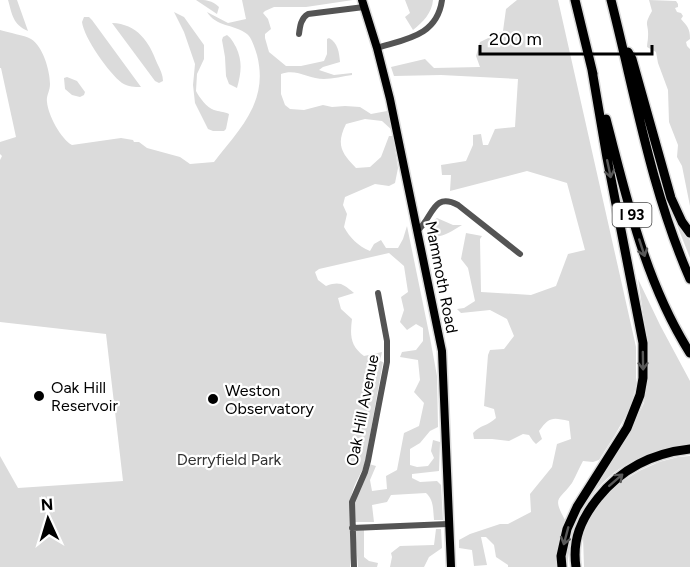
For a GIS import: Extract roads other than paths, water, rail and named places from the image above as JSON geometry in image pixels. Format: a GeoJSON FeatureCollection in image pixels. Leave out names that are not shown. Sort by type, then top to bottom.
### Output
{"type":"FeatureCollection","features":[{"type":"Feature","properties":{"kind":"highway","name":"I 93"},"geometry":{"type":"LineString","coordinates":[[575,0],[592,70],[647,264],[662,300],[690,353]]}},
{"type":"Feature","properties":{"kind":"highway","name":"I 93"},"geometry":{"type":"LineString","coordinates":[[611,0],[651,164],[664,209],[690,279]]}},
{"type":"Feature","properties":{"kind":"highway"},"geometry":{"type":"LineString","coordinates":[[621,40],[632,59],[671,198],[690,234]]}},
{"type":"Feature","properties":{"kind":"highway"},"geometry":{"type":"LineString","coordinates":[[562,567],[561,555],[567,529],[577,507],[627,428],[640,395],[643,378],[643,343],[592,70]]}},
{"type":"Feature","properties":{"kind":"highway"},"geometry":{"type":"LineString","coordinates":[[576,567],[574,553],[578,532],[588,511],[604,490],[624,472],[642,462],[660,454],[690,449]]}},
{"type":"Feature","properties":{"kind":"main road","name":"Mammoth Road"},"geometry":{"type":"LineString","coordinates":[[363,3],[394,117],[442,357],[451,567]]}},
{"type":"Feature","properties":{"kind":"street"},"geometry":{"type":"LineString","coordinates":[[377,48],[425,31],[437,18],[442,0]]}},
{"type":"Feature","properties":{"kind":"street"},"geometry":{"type":"LineString","coordinates":[[299,34],[304,16],[308,14],[363,3]]}},
{"type":"Feature","properties":{"kind":"street"},"geometry":{"type":"LineString","coordinates":[[417,231],[425,224],[440,202],[450,201],[520,254]]}},
{"type":"Feature","properties":{"kind":"street","name":"Oak Hill Avenue"},"geometry":{"type":"LineString","coordinates":[[354,567],[352,502],[368,461],[387,362],[387,341],[378,293]]}},
{"type":"Feature","properties":{"kind":"street"},"geometry":{"type":"LineString","coordinates":[[352,528],[448,524]]}},
{"type":"Feature","properties":{"kind":"place","name":"Oak Hill Reservoir"},"geometry":{"type":"Point","coordinates":[39,396]}},
{"type":"Feature","properties":{"kind":"place","name":"Weston Observatory"},"geometry":{"type":"Point","coordinates":[213,399]}},
{"type":"Feature","properties":{"kind":"park label","name":"Derryfield Park"},"geometry":{"type":"Point","coordinates":[229,459]}}]}
